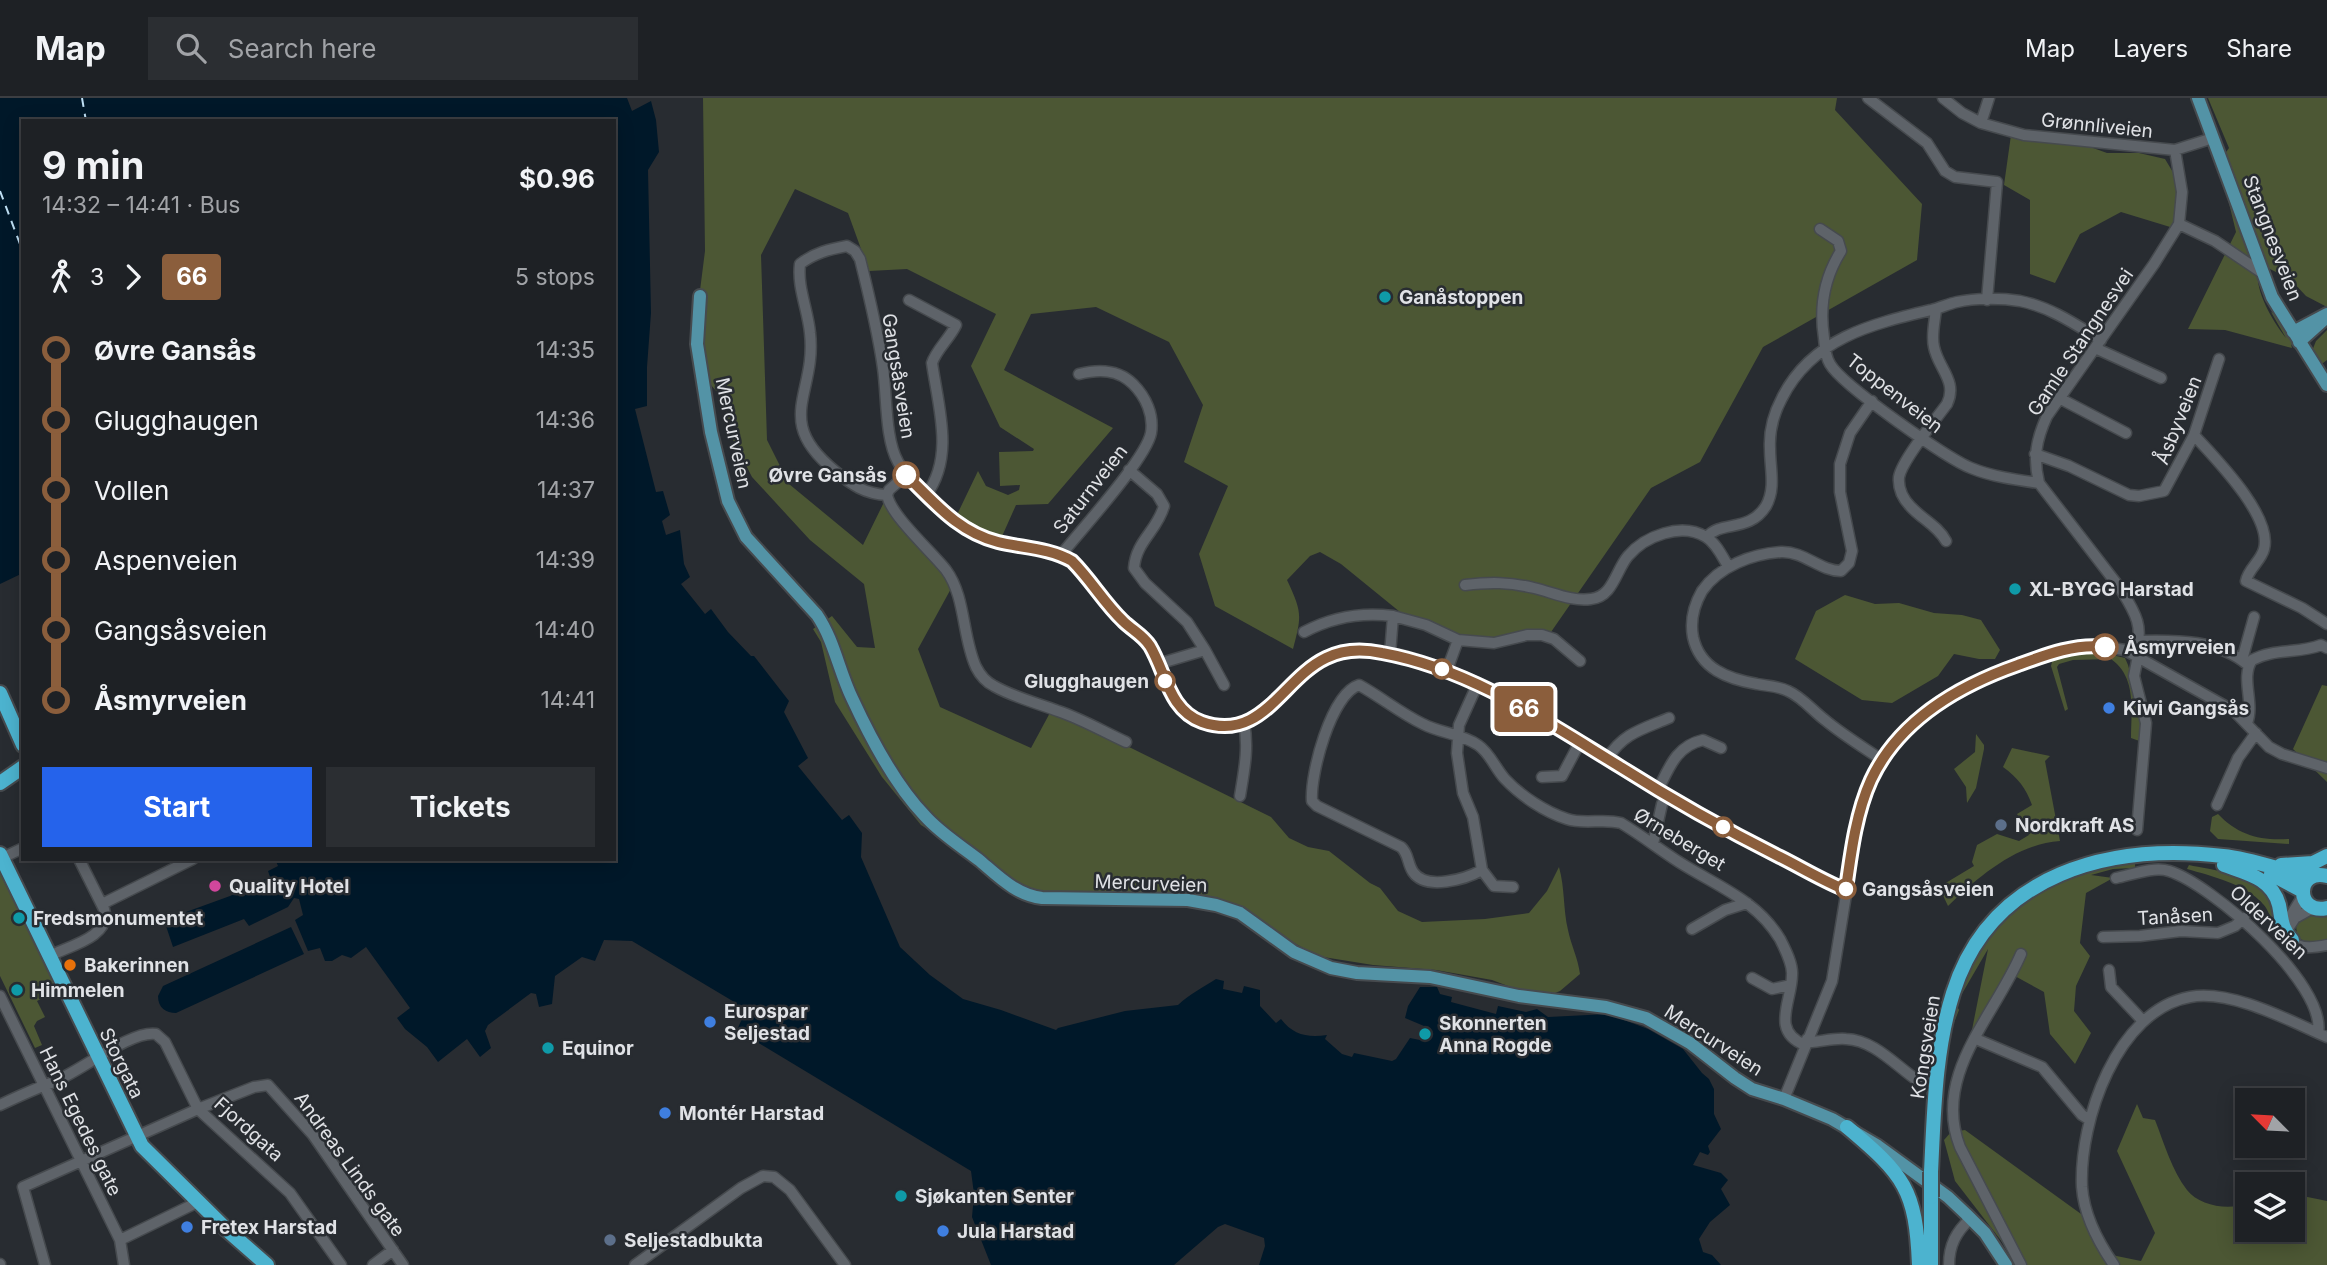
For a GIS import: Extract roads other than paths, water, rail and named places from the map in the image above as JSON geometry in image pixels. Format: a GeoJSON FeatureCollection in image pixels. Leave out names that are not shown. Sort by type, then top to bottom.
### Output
{"type":"FeatureCollection","features":[{"type":"Feature","properties":{"kind":"highway"},"geometry":{"type":"LineString","coordinates":[[0,693],[21,740]]}},
{"type":"Feature","properties":{"kind":"highway"},"geometry":{"type":"LineString","coordinates":[[0,783],[21,768]]}},
{"type":"Feature","properties":{"kind":"highway","name":"Kongsveien"},"geometry":{"type":"LineString","coordinates":[[1931,1265],[1931,1172],[1935,1096],[1946,1021],[1960,976],[1983,935],[2018,899],[2064,871],[2115,857],[2191,853],[2224,856],[2322,875]]}},
{"type":"Feature","properties":{"kind":"highway","name":"Kongsveien"},"geometry":{"type":"LineString","coordinates":[[2167,855],[2273,874],[2303,894]]}},
{"type":"Feature","properties":{"kind":"highway"},"geometry":{"type":"LineString","coordinates":[[2273,866],[2313,863],[2327,856]]}},
{"type":"Feature","properties":{"kind":"highway","name":"Storgata"},"geometry":{"type":"LineString","coordinates":[[1,857],[136,1137],[253,1260],[267,1265]]}},
{"type":"Feature","properties":{"kind":"highway"},"geometry":{"type":"LineString","coordinates":[[2224,865],[2258,877],[2269,886],[2277,899],[2283,929],[2290,935]]}},
{"type":"Feature","properties":{"kind":"highway"},"geometry":{"type":"LineString","coordinates":[[2320,908],[2307,903],[2303,894],[2305,883],[2322,875]]}},
{"type":"Feature","properties":{"kind":"highway"},"geometry":{"type":"LineString","coordinates":[[1847,1127],[1886,1160],[1905,1185],[1916,1221],[1919,1265]]}},
{"type":"Feature","properties":{"kind":"main road","name":"Stangnesveien"},"geometry":{"type":"LineString","coordinates":[[2198,98],[2272,297],[2327,385]]}},
{"type":"Feature","properties":{"kind":"main road","name":"Mercurveien"},"geometry":{"type":"LineString","coordinates":[[700,296],[696,331],[705,398],[722,482],[740,527],[824,626],[843,678],[865,724],[914,804],[933,824],[1010,886],[1042,898],[1188,900],[1216,905],[1251,919],[1307,959],[1343,971],[1430,976],[1519,996],[1591,1004],[1646,1018],[1676,1034],[1752,1089],[1784,1099],[1847,1127],[1919,1176],[1971,1218],[2006,1265]]}},
{"type":"Feature","properties":{"kind":"main road"},"geometry":{"type":"LineString","coordinates":[[2296,337],[2327,315]]}},
{"type":"Feature","properties":{"kind":"street"},"geometry":{"type":"LineString","coordinates":[[1868,98],[1927,144],[1949,174],[1997,182],[1987,300]]}},
{"type":"Feature","properties":{"kind":"street","name":"Grønnliveien"},"geometry":{"type":"LineString","coordinates":[[1943,98],[1981,123],[2032,136],[2175,150],[2213,138]]}},
{"type":"Feature","properties":{"kind":"street"},"geometry":{"type":"LineString","coordinates":[[1981,123],[1989,98]]}},
{"type":"Feature","properties":{"kind":"street","name":"Gamle Stangnesvei"},"geometry":{"type":"LineString","coordinates":[[2140,641],[2139,624],[2120,588],[2039,483],[2035,454],[2038,436],[2059,398],[2179,224],[2182,192],[2175,150]]}},
{"type":"Feature","properties":{"kind":"street"},"geometry":{"type":"LineString","coordinates":[[2179,224],[2215,241],[2262,272]]}},
{"type":"Feature","properties":{"kind":"street","name":"Toppenveien"},"geometry":{"type":"LineString","coordinates":[[1820,229],[1838,241],[1841,251],[1830,269],[1821,317],[1826,357],[1832,368],[1850,386],[1950,457],[1972,469],[2039,483]]}},
{"type":"Feature","properties":{"kind":"street","name":"Gangsåsveien"},"geometry":{"type":"LineString","coordinates":[[887,495],[864,492],[832,469],[815,453],[804,435],[800,421],[800,402],[811,358],[810,333],[799,275],[800,264],[818,254],[847,246],[855,251],[860,259],[877,333],[891,445],[906,475],[951,519],[972,533],[999,542],[1061,555],[1081,570],[1124,622],[1140,634],[1150,647],[1168,688],[1185,713],[1217,725],[1244,723]]}},
{"type":"Feature","properties":{"kind":"street"},"geometry":{"type":"LineString","coordinates":[[909,300],[956,325],[932,363],[943,453],[937,477],[926,495]]}},
{"type":"Feature","properties":{"kind":"street"},"geometry":{"type":"LineString","coordinates":[[1707,537],[1715,530],[1743,524],[1764,508],[1772,493],[1770,435],[1779,403],[1797,376],[1826,349],[1838,339],[1859,329],[1958,302],[2019,301],[2049,309],[2098,344],[2161,378]]}},
{"type":"Feature","properties":{"kind":"street"},"geometry":{"type":"LineString","coordinates":[[1936,309],[1934,347],[1949,379],[1951,393],[1947,404],[1901,471],[1899,478],[1901,492],[1912,509],[1940,531],[1946,541]]}},
{"type":"Feature","properties":{"kind":"street","name":"Åsbyveien"},"geometry":{"type":"LineString","coordinates":[[2035,454],[2069,466],[2129,495],[2139,496],[2164,491],[2194,435],[2219,359]]}},
{"type":"Feature","properties":{"kind":"street","name":"Saturnveien"},"geometry":{"type":"LineString","coordinates":[[1061,555],[1129,470],[1150,435],[1149,409],[1142,393],[1128,379],[1114,372],[1096,369],[1079,374]]}},
{"type":"Feature","properties":{"kind":"street"},"geometry":{"type":"LineString","coordinates":[[2059,398],[2126,433]]}},
{"type":"Feature","properties":{"kind":"street"},"geometry":{"type":"LineString","coordinates":[[1872,401],[1850,433],[1840,464],[1840,492],[1852,551],[1849,563],[1841,571],[1828,569],[1797,554],[1782,552],[1728,566],[1708,583],[1693,611],[1694,639],[1701,656],[1710,667],[1722,674],[1788,691],[1882,760]]}},
{"type":"Feature","properties":{"kind":"street"},"geometry":{"type":"LineString","coordinates":[[2194,435],[2240,488],[2251,503],[2260,523],[2265,547],[2248,573],[2246,582],[2309,611],[2327,624]]}},
{"type":"Feature","properties":{"kind":"street"},"geometry":{"type":"LineString","coordinates":[[1129,470],[1157,494],[1164,506],[1160,521],[1138,549],[1133,568],[1145,583],[1188,622],[1224,685]]}},
{"type":"Feature","properties":{"kind":"street"},"geometry":{"type":"LineString","coordinates":[[906,475],[888,490],[888,501],[948,573],[956,591],[968,646],[976,668],[984,679],[994,686],[1061,712],[1126,742]]}},
{"type":"Feature","properties":{"kind":"street"},"geometry":{"type":"LineString","coordinates":[[1465,585],[1493,581],[1577,599],[1596,599],[1608,590],[1634,550],[1650,540],[1679,531],[1696,532],[1707,537],[1728,566]]}},
{"type":"Feature","properties":{"kind":"street"},"geometry":{"type":"LineString","coordinates":[[1304,632],[1339,618],[1372,614],[1393,616],[1426,625],[1458,640],[1494,643],[1527,635],[1542,635],[1554,639],[1580,661]]}},
{"type":"Feature","properties":{"kind":"street"},"geometry":{"type":"LineString","coordinates":[[1390,654],[1393,616]]}},
{"type":"Feature","properties":{"kind":"street"},"geometry":{"type":"LineString","coordinates":[[2247,723],[2251,712],[2245,662],[2254,617]]}},
{"type":"Feature","properties":{"kind":"street"},"geometry":{"type":"LineString","coordinates":[[1447,670],[1458,640]]}},
{"type":"Feature","properties":{"kind":"street"},"geometry":{"type":"LineString","coordinates":[[2137,830],[2146,723],[2134,676],[2140,641],[2205,645],[2229,652],[2245,662]]}},
{"type":"Feature","properties":{"kind":"street"},"geometry":{"type":"LineString","coordinates":[[2245,662],[2275,651],[2314,648],[2325,644]]}},
{"type":"Feature","properties":{"kind":"street"},"geometry":{"type":"LineString","coordinates":[[1784,1099],[1832,981],[1860,813],[1871,780],[1882,760],[1928,709],[1959,689],[1995,673],[2073,648],[2097,646],[2136,655],[2234,711],[2269,747],[2282,754],[2327,768]]}},
{"type":"Feature","properties":{"kind":"street"},"geometry":{"type":"LineString","coordinates":[[1158,664],[1205,650]]}},
{"type":"Feature","properties":{"kind":"street"},"geometry":{"type":"LineString","coordinates":[[1240,796],[1246,756],[1247,737],[1244,723],[1275,703],[1301,676],[1324,658],[1350,650],[1390,654],[1447,670],[1478,683],[1663,793],[1758,846],[1846,889]]}},
{"type":"Feature","properties":{"kind":"street"},"geometry":{"type":"LineString","coordinates":[[1478,683],[1459,725],[1460,775],[1465,802],[1473,817],[1482,870],[1494,886],[1513,887]]}},
{"type":"Feature","properties":{"kind":"street","name":"Ørneberget"},"geometry":{"type":"LineString","coordinates":[[1482,870],[1468,877],[1451,880],[1432,882],[1420,878],[1413,871],[1406,852],[1401,847],[1317,806],[1312,801],[1312,782],[1322,741],[1343,698],[1351,688],[1359,685],[1436,731],[1473,741],[1482,748],[1504,778],[1526,798],[1550,811],[1568,820],[1611,820],[1620,823],[1680,862],[1735,893],[1760,915],[1780,939],[1792,970],[1785,1025],[1795,1041],[1806,1042]]}},
{"type":"Feature","properties":{"kind":"street"},"geometry":{"type":"LineString","coordinates":[[1607,759],[1620,740],[1670,718]]}},
{"type":"Feature","properties":{"kind":"street"},"geometry":{"type":"LineString","coordinates":[[2217,805],[2238,758],[2256,733]]}},
{"type":"Feature","properties":{"kind":"street"},"geometry":{"type":"LineString","coordinates":[[1653,844],[1663,793],[1674,759],[1686,746],[1703,740],[1715,743],[1721,748]]}},
{"type":"Feature","properties":{"kind":"street"},"geometry":{"type":"LineString","coordinates":[[1542,777],[1562,776],[1580,742]]}},
{"type":"Feature","properties":{"kind":"street"},"geometry":{"type":"LineString","coordinates":[[1,857],[21,849]]}},
{"type":"Feature","properties":{"kind":"street"},"geometry":{"type":"LineString","coordinates":[[49,956],[103,928],[107,917],[80,861]]}},
{"type":"Feature","properties":{"kind":"street"},"geometry":{"type":"LineString","coordinates":[[102,904],[188,861]]}},
{"type":"Feature","properties":{"kind":"street","name":"Olderveien"},"geometry":{"type":"LineString","coordinates":[[2116,878],[2169,871],[2214,894],[2244,918],[2301,977],[2319,1012],[2322,1035]]}},
{"type":"Feature","properties":{"kind":"street"},"geometry":{"type":"LineString","coordinates":[[2303,894],[2290,914],[2290,935],[2306,949],[2327,945]]}},
{"type":"Feature","properties":{"kind":"street"},"geometry":{"type":"LineString","coordinates":[[1692,929],[1725,910],[1747,903]]}},
{"type":"Feature","properties":{"kind":"street"},"geometry":{"type":"LineString","coordinates":[[2290,935],[2295,918],[2320,908]]}},
{"type":"Feature","properties":{"kind":"street","name":"Tanåsen"},"geometry":{"type":"LineString","coordinates":[[2103,937],[2181,931],[2218,933],[2235,926],[2244,918]]}},
{"type":"Feature","properties":{"kind":"street","name":"Kongsveien"},"geometry":{"type":"LineString","coordinates":[[2021,954],[1962,1063],[1954,1085],[1952,1110],[1953,1127],[1961,1147],[2021,1265]]}},
{"type":"Feature","properties":{"kind":"street"},"geometry":{"type":"LineString","coordinates":[[2109,970],[2111,987],[2143,1021]]}},
{"type":"Feature","properties":{"kind":"street"},"geometry":{"type":"LineString","coordinates":[[1752,978],[1772,989],[1791,985]]}},
{"type":"Feature","properties":{"kind":"street","name":"Hans Egedes gate"},"geometry":{"type":"LineString","coordinates":[[0,996],[120,1240],[124,1265]]}},
{"type":"Feature","properties":{"kind":"street"},"geometry":{"type":"LineString","coordinates":[[2114,1265],[2089,1217],[2082,1188],[2090,1120],[2097,1096],[2112,1066],[2125,1043],[2143,1021],[2171,1002],[2204,996],[2247,1004],[2322,1035]]}},
{"type":"Feature","properties":{"kind":"street","name":"Fjordgata"},"geometry":{"type":"LineString","coordinates":[[98,1058],[141,1035],[156,1034],[165,1042],[198,1110],[290,1193],[341,1265]]}},
{"type":"Feature","properties":{"kind":"street"},"geometry":{"type":"LineString","coordinates":[[1806,1042],[1847,1038],[1858,1041],[1885,1055],[1917,1080]]}},
{"type":"Feature","properties":{"kind":"street"},"geometry":{"type":"LineString","coordinates":[[1976,1039],[2042,1067],[2082,1115],[2090,1120]]}},
{"type":"Feature","properties":{"kind":"street"},"geometry":{"type":"LineString","coordinates":[[0,1105],[51,1083],[98,1058]]}},
{"type":"Feature","properties":{"kind":"street","name":"Andreas Linds gate"},"geometry":{"type":"LineString","coordinates":[[198,1110],[254,1087],[268,1085],[313,1135],[403,1265]]}},
{"type":"Feature","properties":{"kind":"street"},"geometry":{"type":"LineString","coordinates":[[45,1265],[23,1187],[198,1110]]}},
{"type":"Feature","properties":{"kind":"street"},"geometry":{"type":"LineString","coordinates":[[635,1265],[741,1188],[763,1176],[774,1177],[790,1190],[845,1265]]}},
{"type":"Feature","properties":{"kind":"street"},"geometry":{"type":"LineString","coordinates":[[120,1240],[198,1202]]}},
{"type":"Feature","properties":{"kind":"street"},"geometry":{"type":"LineString","coordinates":[[1949,1265],[1956,1234],[1971,1218]]}},
{"type":"Feature","properties":{"kind":"street"},"geometry":{"type":"LineString","coordinates":[[373,1265],[393,1251]]}},
{"type":"Feature","properties":{"kind":"water"},"geometry":{"type":"Polygon","coordinates":[[[0,98],[627,98],[632,111],[651,101],[659,152],[648,170],[651,313],[647,406],[635,409],[656,492],[663,491],[670,515],[662,521],[666,535],[680,530],[684,564],[690,577],[681,584],[705,614],[711,609],[728,632],[754,656],[789,701],[784,712],[808,758],[798,766],[842,820],[849,815],[862,833],[861,857],[900,947],[930,975],[963,999],[1056,1030],[1125,1011],[1178,1005],[1216,979],[1224,981],[1223,989],[1242,993],[1244,986],[1260,990],[1260,1006],[1276,1023],[1281,1019],[1301,1034],[1327,1035],[1325,1039],[1342,1054],[1352,1057],[1354,1053],[1392,1061],[1410,1038],[1420,1040],[1424,1026],[1405,1018],[1408,1006],[1420,987],[1437,987],[1440,994],[1452,997],[1451,1002],[1496,1014],[1498,1006],[1526,1012],[1537,1009],[1548,1017],[1608,1014],[1648,1029],[1683,1049],[1709,1079],[1714,1089],[1714,1114],[1721,1129],[1708,1146],[1708,1155],[1700,1152],[1693,1165],[1721,1173],[1728,1180],[1721,1189],[1730,1205],[1710,1222],[1699,1239],[1703,1252],[1712,1255],[1721,1265],[1259,1265],[1265,1246],[1264,1238],[1225,1224],[1174,1265],[991,1265],[972,1217],[974,1194],[971,1171],[737,1030],[741,1021],[736,1003],[632,941],[604,940],[595,961],[582,957],[555,976],[552,1004],[539,1007],[536,994],[531,993],[488,1025],[485,1031],[491,1048],[480,1057],[467,1039],[438,1062],[427,1047],[405,1029],[397,1018],[410,1008],[366,947],[351,958],[342,955],[332,961],[325,961],[320,948],[308,951],[295,920],[303,915],[299,899],[294,898],[288,907],[249,926],[244,919],[173,947],[164,920],[230,896],[270,877],[268,871],[278,866],[276,861],[616,861],[616,119],[21,119],[21,574],[0,584],[0,98]]]}},
{"type":"Feature","properties":{"kind":"water"},"geometry":{"type":"Polygon","coordinates":[[[291,927],[304,954],[176,1013],[161,1007],[158,996],[163,986],[291,927]]]}},
{"type":"Feature","properties":{"kind":"place","name":"Ganåstoppen"},"geometry":{"type":"Point","coordinates":[1385,297]}},
{"type":"Feature","properties":{"kind":"place","name":"Øvre Gansås"},"geometry":{"type":"Point","coordinates":[906,475]}},
{"type":"Feature","properties":{"kind":"place","name":"XL-BYGG Harstad"},"geometry":{"type":"Point","coordinates":[2015,589]}},
{"type":"Feature","properties":{"kind":"place","name":"Åsmyrveien"},"geometry":{"type":"Point","coordinates":[2105,647]}},
{"type":"Feature","properties":{"kind":"place","name":"Glugghaugen"},"geometry":{"type":"Point","coordinates":[1165,681]}},
{"type":"Feature","properties":{"kind":"place","name":"Kiwi Gangsås"},"geometry":{"type":"Point","coordinates":[2109,708]}},
{"type":"Feature","properties":{"kind":"place","name":"Nordkraft AS"},"geometry":{"type":"Point","coordinates":[2001,825]}},
{"type":"Feature","properties":{"kind":"place","name":"Quality Hotel"},"geometry":{"type":"Point","coordinates":[215,886]}},
{"type":"Feature","properties":{"kind":"place","name":"Gangsåsveien"},"geometry":{"type":"Point","coordinates":[1846,889]}},
{"type":"Feature","properties":{"kind":"place","name":"Fredsmonumentet"},"geometry":{"type":"Point","coordinates":[19,918]}},
{"type":"Feature","properties":{"kind":"place","name":"Bakerinnen"},"geometry":{"type":"Point","coordinates":[70,965]}},
{"type":"Feature","properties":{"kind":"place","name":"Himmelen"},"geometry":{"type":"Point","coordinates":[17,990]}},
{"type":"Feature","properties":{"kind":"place","name":"Eurospar Seljestad"},"geometry":{"type":"Point","coordinates":[710,1022]}},
{"type":"Feature","properties":{"kind":"place","name":"Skonnerten Anna Rogde"},"geometry":{"type":"Point","coordinates":[1425,1034]}},
{"type":"Feature","properties":{"kind":"place","name":"Equinor"},"geometry":{"type":"Point","coordinates":[548,1048]}},
{"type":"Feature","properties":{"kind":"place","name":"Montér Harstad"},"geometry":{"type":"Point","coordinates":[665,1113]}},
{"type":"Feature","properties":{"kind":"place","name":"Sjøkanten Senter"},"geometry":{"type":"Point","coordinates":[901,1196]}},
{"type":"Feature","properties":{"kind":"place","name":"Fretex Harstad"},"geometry":{"type":"Point","coordinates":[187,1227]}},
{"type":"Feature","properties":{"kind":"place","name":"Jula Harstad"},"geometry":{"type":"Point","coordinates":[943,1231]}},
{"type":"Feature","properties":{"kind":"place","name":"Seljestadbukta"},"geometry":{"type":"Point","coordinates":[610,1240]}}]}
